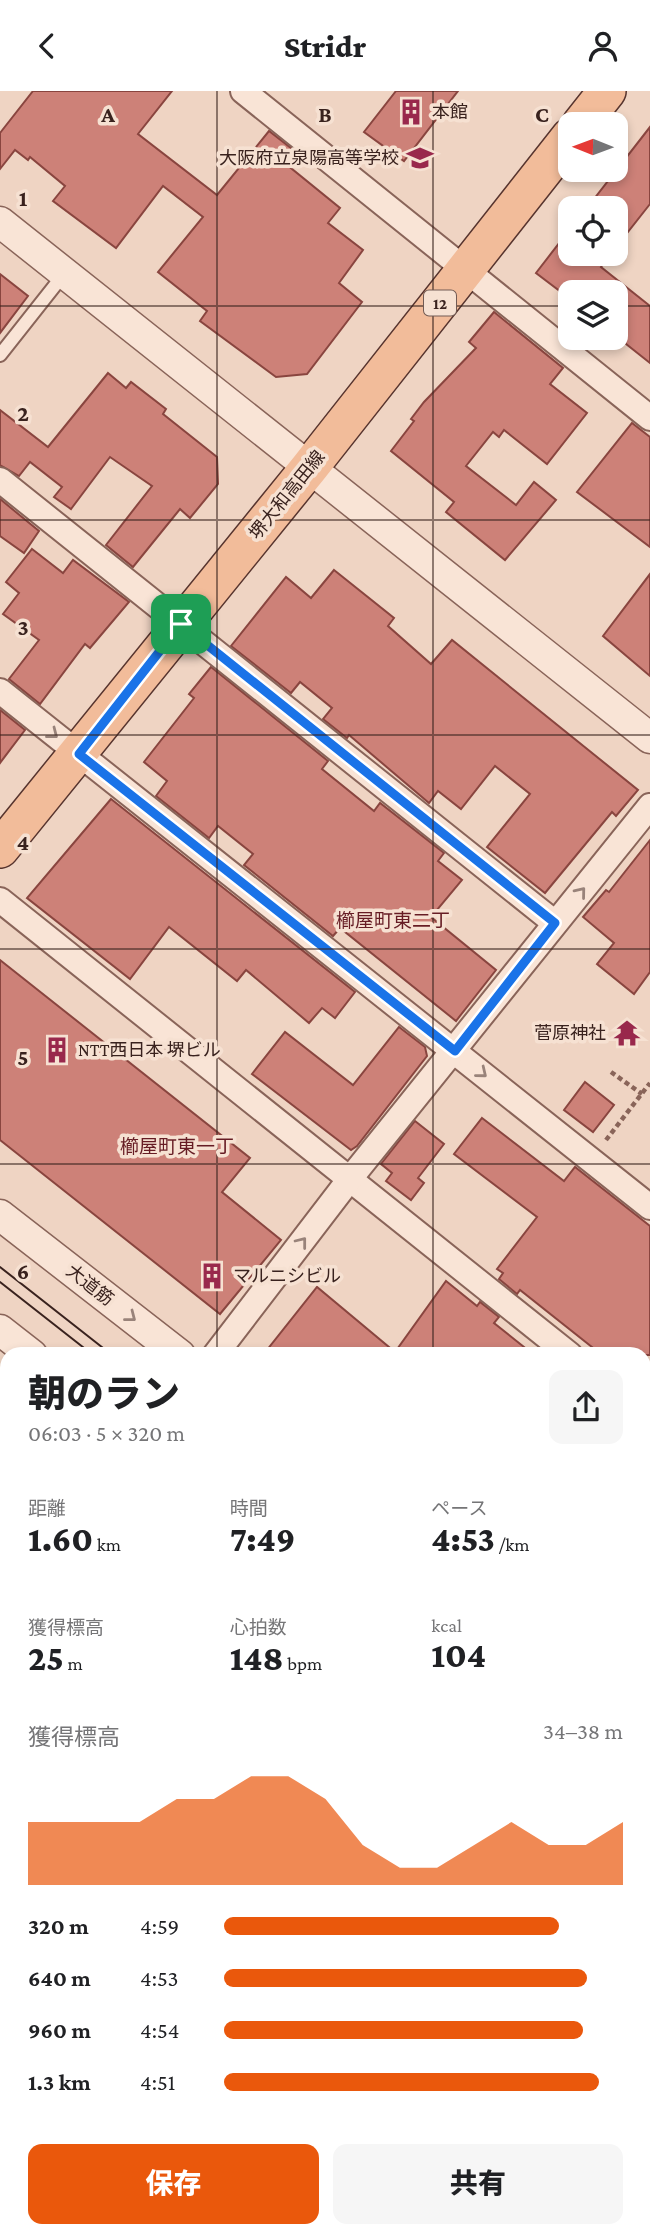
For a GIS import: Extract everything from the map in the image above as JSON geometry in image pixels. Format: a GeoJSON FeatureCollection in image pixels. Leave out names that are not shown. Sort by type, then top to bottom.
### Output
{"type":"FeatureCollection","features":[{"type":"Feature","properties":{"kind":"main road"},"geometry":{"type":"LineString","coordinates":[[590,112],[607,91]]}},
{"type":"Feature","properties":{"kind":"main road","name":"堺大和高田線"},"geometry":{"type":"LineString","coordinates":[[0,849],[309,468],[558,152]]}},
{"type":"Feature","properties":{"kind":"street"},"geometry":{"type":"LineString","coordinates":[[243,91],[464,272],[650,418]]}},
{"type":"Feature","properties":{"kind":"street"},"geometry":{"type":"LineString","coordinates":[[0,222],[650,738]]}},
{"type":"Feature","properties":{"kind":"street"},"geometry":{"type":"LineString","coordinates":[[0,480],[555,923]]}},
{"type":"Feature","properties":{"kind":"street"},"geometry":{"type":"LineString","coordinates":[[0,691],[650,1207]]}},
{"type":"Feature","properties":{"kind":"street"},"geometry":{"type":"LineString","coordinates":[[221,1347],[349,1180],[650,806]]}},
{"type":"Feature","properties":{"kind":"street"},"geometry":{"type":"LineString","coordinates":[[0,900],[560,1347]]}},
{"type":"Feature","properties":{"kind":"street","name":"大道筋"},"geometry":{"type":"LineString","coordinates":[[0,1215],[170,1347]]}},
{"type":"Feature","properties":{"kind":"street"},"geometry":{"type":"LineString","coordinates":[[0,1330],[22,1347]]}},
{"type":"Feature","properties":{"kind":"lane"},"geometry":{"type":"LineString","coordinates":[[0,355],[65,274]]}},
{"type":"Feature","properties":{"kind":"path"},"geometry":{"type":"LineString","coordinates":[[611,1072],[642,1094]]}},
{"type":"Feature","properties":{"kind":"path"},"geometry":{"type":"LineString","coordinates":[[591,1160],[650,1083]]}},
{"type":"Feature","properties":{"kind":"building"},"geometry":{"type":"Polygon","coordinates":[[[33,91],[172,91],[138,134],[217,195],[269,131],[296,152],[286,164],[340,208],[328,223],[363,250],[339,283],[362,302],[307,374],[276,377],[200,321],[207,311],[158,272],[203,217],[163,186],[116,248],[53,201],[65,186],[30,157],[28,160],[15,150],[0,169],[0,133],[33,91]]]}},
{"type":"Feature","properties":{"kind":"building","name":"本館"},"geometry":{"type":"Polygon","coordinates":[[[396,91],[458,91],[404,161],[364,132],[396,91]]]}},
{"type":"Feature","properties":{"kind":"building"},"geometry":{"type":"Polygon","coordinates":[[[650,127],[650,204],[628,232],[628,196],[596,196],[607,182],[628,182],[628,155],[650,127]]]}},
{"type":"Feature","properties":{"kind":"building"},"geometry":{"type":"Polygon","coordinates":[[[558,245],[558,266],[602,266],[617,280],[558,280],[558,290],[536,273],[558,245]]]}},
{"type":"Feature","properties":{"kind":"building"},"geometry":{"type":"Polygon","coordinates":[[[0,274],[28,296],[0,333],[0,274]]]}},
{"type":"Feature","properties":{"kind":"building"},"geometry":{"type":"Polygon","coordinates":[[[628,288],[650,306],[650,363],[628,346],[628,288]]]}},
{"type":"Feature","properties":{"kind":"building"},"geometry":{"type":"Polygon","coordinates":[[[494,312],[563,368],[550,384],[587,413],[547,464],[504,430],[499,437],[493,432],[466,466],[516,505],[534,482],[556,500],[505,560],[446,512],[454,502],[391,451],[414,421],[411,419],[424,402],[476,348],[469,342],[494,312]]]}},
{"type":"Feature","properties":{"kind":"building"},"geometry":{"type":"Polygon","coordinates":[[[108,373],[126,388],[131,382],[166,409],[163,414],[217,457],[218,484],[190,518],[180,509],[133,567],[106,545],[152,486],[110,457],[71,509],[54,497],[62,487],[30,462],[19,476],[0,465],[0,410],[48,447],[108,373]]]}},
{"type":"Feature","properties":{"kind":"building"},"geometry":{"type":"Polygon","coordinates":[[[632,423],[650,437],[650,547],[577,492],[632,423]]]}},
{"type":"Feature","properties":{"kind":"building"},"geometry":{"type":"Polygon","coordinates":[[[0,499],[39,531],[24,553],[0,536],[0,499]]]}},
{"type":"Feature","properties":{"kind":"building"},"geometry":{"type":"Polygon","coordinates":[[[32,549],[63,573],[73,560],[129,602],[90,648],[85,644],[40,704],[9,679],[39,640],[3,614],[19,593],[6,582],[32,549]]]}},
{"type":"Feature","properties":{"kind":"building"},"geometry":{"type":"Polygon","coordinates":[[[334,570],[394,618],[388,626],[431,664],[452,640],[638,790],[616,816],[612,812],[545,893],[487,847],[530,794],[495,766],[461,809],[438,791],[429,803],[349,735],[347,738],[323,719],[332,708],[300,682],[291,693],[231,646],[286,577],[311,598],[334,570]]]}},
{"type":"Feature","properties":{"kind":"building"},"geometry":{"type":"Polygon","coordinates":[[[650,574],[650,676],[603,636],[650,574]]]}},
{"type":"Feature","properties":{"kind":"building"},"geometry":{"type":"Polygon","coordinates":[[[211,667],[328,761],[322,769],[374,811],[380,803],[444,853],[438,861],[462,880],[431,917],[496,970],[456,1021],[340,928],[333,936],[244,865],[253,854],[218,826],[209,838],[156,796],[167,781],[144,762],[194,698],[189,694],[211,667]]]}},
{"type":"Feature","properties":{"kind":"building"},"geometry":{"type":"Polygon","coordinates":[[[0,710],[25,730],[0,763],[0,710]]]}},
{"type":"Feature","properties":{"kind":"building"},"geometry":{"type":"Polygon","coordinates":[[[111,799],[355,992],[335,1018],[322,1008],[309,1023],[246,970],[237,981],[169,927],[130,979],[27,898],[111,799]]]}},
{"type":"Feature","properties":{"kind":"building"},"geometry":{"type":"Polygon","coordinates":[[[650,840],[650,972],[634,994],[597,964],[614,943],[583,917],[606,890],[609,892],[650,840]]]}},
{"type":"Feature","properties":{"kind":"building","name":"NTT西日本 堺ビル"},"geometry":{"type":"Polygon","coordinates":[[[0,960],[250,1158],[222,1192],[281,1240],[220,1314],[0,1140],[0,960]]]}},
{"type":"Feature","properties":{"kind":"building"},"geometry":{"type":"Polygon","coordinates":[[[399,1027],[425,1047],[427,1056],[357,1146],[351,1150],[252,1074],[285,1032],[353,1085],[399,1027]]]}},
{"type":"Feature","properties":{"kind":"building"},"geometry":{"type":"Polygon","coordinates":[[[585,1082],[614,1105],[593,1132],[564,1110],[585,1082]]]}},
{"type":"Feature","properties":{"kind":"building"},"geometry":{"type":"Polygon","coordinates":[[[482,1118],[564,1181],[575,1167],[650,1226],[650,1347],[592,1347],[520,1290],[517,1294],[499,1279],[503,1273],[497,1269],[537,1217],[454,1154],[482,1118]]]}},
{"type":"Feature","properties":{"kind":"building"},"geometry":{"type":"Polygon","coordinates":[[[415,1121],[444,1144],[418,1178],[424,1183],[411,1200],[386,1181],[392,1173],[381,1164],[415,1121]]]}},
{"type":"Feature","properties":{"kind":"building"},"geometry":{"type":"Polygon","coordinates":[[[446,1281],[477,1306],[480,1302],[499,1317],[494,1323],[524,1347],[399,1347],[446,1281]]]}},
{"type":"Feature","properties":{"kind":"building"},"geometry":{"type":"Polygon","coordinates":[[[317,1287],[389,1347],[269,1347],[317,1287]]]}},
{"type":"Feature","properties":{"kind":"tram line"},"geometry":{"type":"LineString","coordinates":[[0,1267],[102,1347]]}},
{"type":"Feature","properties":{"kind":"tram line"},"geometry":{"type":"LineString","coordinates":[[0,1282],[83,1347]]}},
{"type":"Feature","properties":{"kind":"place","name":"本館"},"geometry":{"type":"Point","coordinates":[411,112]}},
{"type":"Feature","properties":{"kind":"place","name":"大阪府立泉陽高等学校"},"geometry":{"type":"Point","coordinates":[420,158]}},
{"type":"Feature","properties":{"kind":"place","name":"菅原神社"},"geometry":{"type":"Point","coordinates":[627,1033]}},
{"type":"Feature","properties":{"kind":"place","name":"NTT西日本 堺ビル"},"geometry":{"type":"Point","coordinates":[57,1050]}},
{"type":"Feature","properties":{"kind":"place","name":"マルニシビル"},"geometry":{"type":"Point","coordinates":[212,1276]}},
{"type":"Feature","properties":{"kind":"district","name":"櫛屋町東二丁"},"geometry":{"type":"Point","coordinates":[393,920]}},
{"type":"Feature","properties":{"kind":"district","name":"櫛屋町東一丁"},"geometry":{"type":"Point","coordinates":[177,1146]}},
{"type":"Feature","properties":{"kind":"route"},"geometry":{"type":"LineString","coordinates":[[181,624],[555,923],[455,1051],[79,754],[181,624]]}}]}
